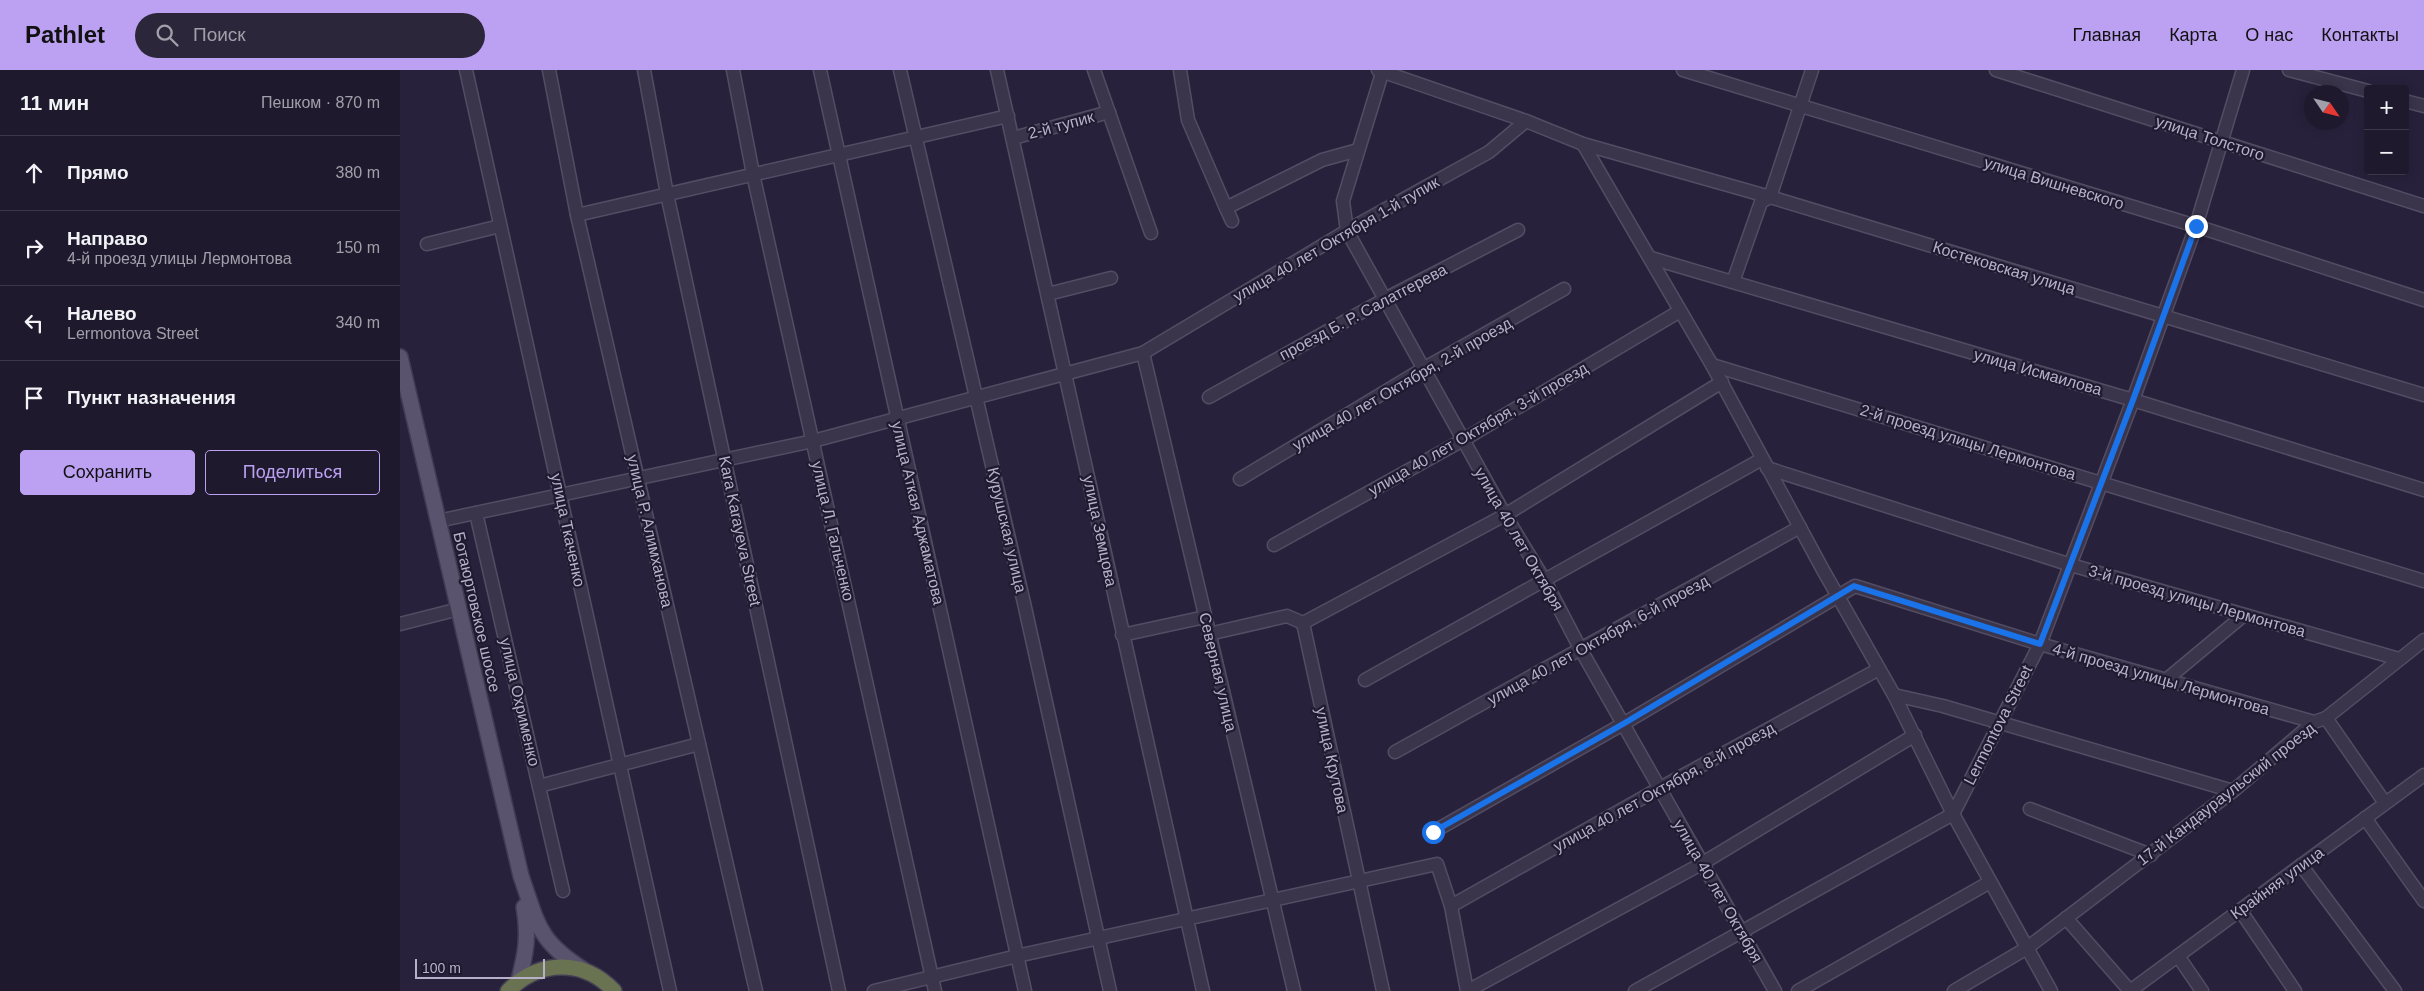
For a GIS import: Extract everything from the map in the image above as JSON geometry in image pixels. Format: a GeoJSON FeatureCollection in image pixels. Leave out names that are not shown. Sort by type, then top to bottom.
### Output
{"type":"FeatureCollection","features":[{"type":"Feature","properties":{"kind":"highway"},"geometry":{"type":"LineString","coordinates":[[508,991],[519,980],[540,970],[562,966],[585,971],[605,982],[614,991]]}},
{"type":"Feature","properties":{"kind":"main road","name":"Ботаюртовское шоссе"},"geometry":{"type":"LineString","coordinates":[[400,357],[521,876]]}},
{"type":"Feature","properties":{"kind":"main road"},"geometry":{"type":"LineString","coordinates":[[521,876],[542,933],[553,948],[585,971]]}},
{"type":"Feature","properties":{"kind":"main road"},"geometry":{"type":"LineString","coordinates":[[519,980],[528,944],[528,927],[521,876]]}},
{"type":"Feature","properties":{"kind":"street","name":"улица Ткаченко"},"geometry":{"type":"LineString","coordinates":[[466,70],[670,991]]}},
{"type":"Feature","properties":{"kind":"street","name":"улица Р. Алимханова"},"geometry":{"type":"LineString","coordinates":[[548,70],[577,215],[756,991]]}},
{"type":"Feature","properties":{"kind":"street","name":"Kara Karayeva Street"},"geometry":{"type":"LineString","coordinates":[[644,70],[667,194],[839,991]]}},
{"type":"Feature","properties":{"kind":"street","name":"улица Л. Гальченко"},"geometry":{"type":"LineString","coordinates":[[733,70],[753,174],[934,985]]}},
{"type":"Feature","properties":{"kind":"street","name":"улица Аткая Аджаматова"},"geometry":{"type":"LineString","coordinates":[[820,70],[1025,991]]}},
{"type":"Feature","properties":{"kind":"street","name":"Курушская улица"},"geometry":{"type":"LineString","coordinates":[[900,70],[1024,603],[1110,991]]}},
{"type":"Feature","properties":{"kind":"street","name":"улица Земцова"},"geometry":{"type":"LineString","coordinates":[[997,70],[1066,374],[1122,636],[1204,991]]}},
{"type":"Feature","properties":{"kind":"street"},"geometry":{"type":"LineString","coordinates":[[1094,70],[1151,233]]}},
{"type":"Feature","properties":{"kind":"street"},"geometry":{"type":"LineString","coordinates":[[1180,70],[1188,120],[1232,221]]}},
{"type":"Feature","properties":{"kind":"street","name":"Костековская улица"},"geometry":{"type":"LineString","coordinates":[[1381,70],[1526,121],[1584,144],[1770,197],[2424,395]]}},
{"type":"Feature","properties":{"kind":"street","name":"улица 40 лет Октября"},"geometry":{"type":"LineString","coordinates":[[1381,70],[1343,201],[1347,230],[1505,515],[1545,581],[1581,650],[1775,991]]}},
{"type":"Feature","properties":{"kind":"street","name":"улица Вишневского"},"geometry":{"type":"LineString","coordinates":[[1683,70],[2196,226],[2424,300]]}},
{"type":"Feature","properties":{"kind":"street"},"geometry":{"type":"LineString","coordinates":[[1733,282],[1761,202],[1770,197],[1812,70]]}},
{"type":"Feature","properties":{"kind":"street","name":"улица Толстого"},"geometry":{"type":"LineString","coordinates":[[1996,70],[2424,206]]}},
{"type":"Feature","properties":{"kind":"street","name":"Lermontova Street"},"geometry":{"type":"LineString","coordinates":[[1953,814],[2040,644],[2071,565],[2196,226],[2243,70]]}},
{"type":"Feature","properties":{"kind":"street"},"geometry":{"type":"LineString","coordinates":[[2289,70],[2364,90]]}},
{"type":"Feature","properties":{"kind":"street"},"geometry":{"type":"LineString","coordinates":[[2409,102],[2424,106]]}},
{"type":"Feature","properties":{"kind":"street","name":"2-й тупик"},"geometry":{"type":"LineString","coordinates":[[1013,138],[1109,112]]}},
{"type":"Feature","properties":{"kind":"street"},"geometry":{"type":"LineString","coordinates":[[577,215],[1008,116]]}},
{"type":"Feature","properties":{"kind":"street","name":"улица 40 лет Октября 1-й тупик"},"geometry":{"type":"LineString","coordinates":[[438,521],[813,441],[976,396],[1144,353],[1347,230],[1489,152],[1526,121]]}},
{"type":"Feature","properties":{"kind":"street"},"geometry":{"type":"LineString","coordinates":[[1584,144],[1722,382],[1894,695],[1953,814],[2051,991]]}},
{"type":"Feature","properties":{"kind":"street"},"geometry":{"type":"LineString","coordinates":[[1226,208],[1322,160],[1358,150]]}},
{"type":"Feature","properties":{"kind":"street"},"geometry":{"type":"LineString","coordinates":[[428,244],[500,226]]}},
{"type":"Feature","properties":{"kind":"street","name":"проезд Б. Р. Салатгерева"},"geometry":{"type":"LineString","coordinates":[[1208,397],[1384,299],[1518,230]]}},
{"type":"Feature","properties":{"kind":"street","name":"улица Исмаилова"},"geometry":{"type":"LineString","coordinates":[[1651,258],[2133,400],[2424,490]]}},
{"type":"Feature","properties":{"kind":"street"},"geometry":{"type":"LineString","coordinates":[[1048,294],[1111,278]]}},
{"type":"Feature","properties":{"kind":"street","name":"улица 40 лет Октября, 2-й проезд"},"geometry":{"type":"LineString","coordinates":[[1240,479],[1423,369],[1564,289]]}},
{"type":"Feature","properties":{"kind":"street","name":"улица 40 лет Октября, 3-й проезд"},"geometry":{"type":"LineString","coordinates":[[1274,545],[1463,440],[1680,311]]}},
{"type":"Feature","properties":{"kind":"street","name":"Северная улица"},"geometry":{"type":"LineString","coordinates":[[1144,353],[1294,991]]}},
{"type":"Feature","properties":{"kind":"street","name":"2-й проезд улицы Лермонтова"},"geometry":{"type":"LineString","coordinates":[[1712,365],[2424,582]]}},
{"type":"Feature","properties":{"kind":"street"},"geometry":{"type":"LineString","coordinates":[[1210,634],[1287,616],[1303,623],[1505,515],[1722,382]]}},
{"type":"Feature","properties":{"kind":"street"},"geometry":{"type":"LineString","coordinates":[[1365,680],[1765,463]]}},
{"type":"Feature","properties":{"kind":"street","name":"3-й проезд улицы Лермонтова"},"geometry":{"type":"LineString","coordinates":[[1765,463],[2071,565],[2399,659]]}},
{"type":"Feature","properties":{"kind":"street","name":"улица Охрименко"},"geometry":{"type":"LineString","coordinates":[[476,513],[563,891]]}},
{"type":"Feature","properties":{"kind":"street","name":"улица 40 лет Октября, 6-й проезд"},"geometry":{"type":"LineString","coordinates":[[1395,752],[1800,527]]}},
{"type":"Feature","properties":{"kind":"street","name":"4-й проезд улицы Лермонтова"},"geometry":{"type":"LineString","coordinates":[[1433,832],[1623,724],[1854,586],[2040,644],[2166,680],[2320,720]]}},
{"type":"Feature","properties":{"kind":"street"},"geometry":{"type":"LineString","coordinates":[[400,624],[459,609]]}},
{"type":"Feature","properties":{"kind":"street"},"geometry":{"type":"LineString","coordinates":[[2166,680],[2244,615]]}},
{"type":"Feature","properties":{"kind":"street"},"geometry":{"type":"LineString","coordinates":[[1122,636],[1205,617]]}},
{"type":"Feature","properties":{"kind":"street","name":"улица Крутова"},"geometry":{"type":"LineString","coordinates":[[1303,623],[1358,880],[1384,991]]}},
{"type":"Feature","properties":{"kind":"street","name":"17-й Кандаураульский проезд"},"geometry":{"type":"LineString","coordinates":[[1954,991],[2027,948],[2233,791],[2320,720],[2424,640]]}},
{"type":"Feature","properties":{"kind":"street","name":"улица 40 лет Октября, 8-й проезд"},"geometry":{"type":"LineString","coordinates":[[1451,906],[1660,788],[1879,669]]}},
{"type":"Feature","properties":{"kind":"street"},"geometry":{"type":"LineString","coordinates":[[1894,695],[1999,723],[2233,791]]}},
{"type":"Feature","properties":{"kind":"street"},"geometry":{"type":"LineString","coordinates":[[2320,720],[2386,803]]}},
{"type":"Feature","properties":{"kind":"street"},"geometry":{"type":"LineString","coordinates":[[874,991],[934,985],[1017,956],[1437,864],[1451,906],[1470,989],[1703,863],[1915,735]]}},
{"type":"Feature","properties":{"kind":"street"},"geometry":{"type":"LineString","coordinates":[[539,786],[699,744]]}},
{"type":"Feature","properties":{"kind":"street","name":"Крайняя улица"},"geometry":{"type":"LineString","coordinates":[[2066,918],[2130,991],[2424,775]]}},
{"type":"Feature","properties":{"kind":"street"},"geometry":{"type":"LineString","coordinates":[[2030,809],[2151,854]]}},
{"type":"Feature","properties":{"kind":"street"},"geometry":{"type":"LineString","coordinates":[[1635,991],[1740,930],[1953,814]]}},
{"type":"Feature","properties":{"kind":"street"},"geometry":{"type":"LineString","coordinates":[[2365,818],[2424,901]]}},
{"type":"Feature","properties":{"kind":"street"},"geometry":{"type":"LineString","coordinates":[[2301,865],[2394,991]]}},
{"type":"Feature","properties":{"kind":"street"},"geometry":{"type":"LineString","coordinates":[[1798,991],[1990,882]]}},
{"type":"Feature","properties":{"kind":"street"},"geometry":{"type":"LineString","coordinates":[[2240,910],[2295,991]]}},
{"type":"Feature","properties":{"kind":"street"},"geometry":{"type":"LineString","coordinates":[[2178,956],[2202,991]]}},
{"type":"Feature","properties":{"kind":"route"},"geometry":{"type":"LineString","coordinates":[[1433,832],[1623,724],[1854,586],[2040,644],[2133,400],[2196,226]]}}]}
